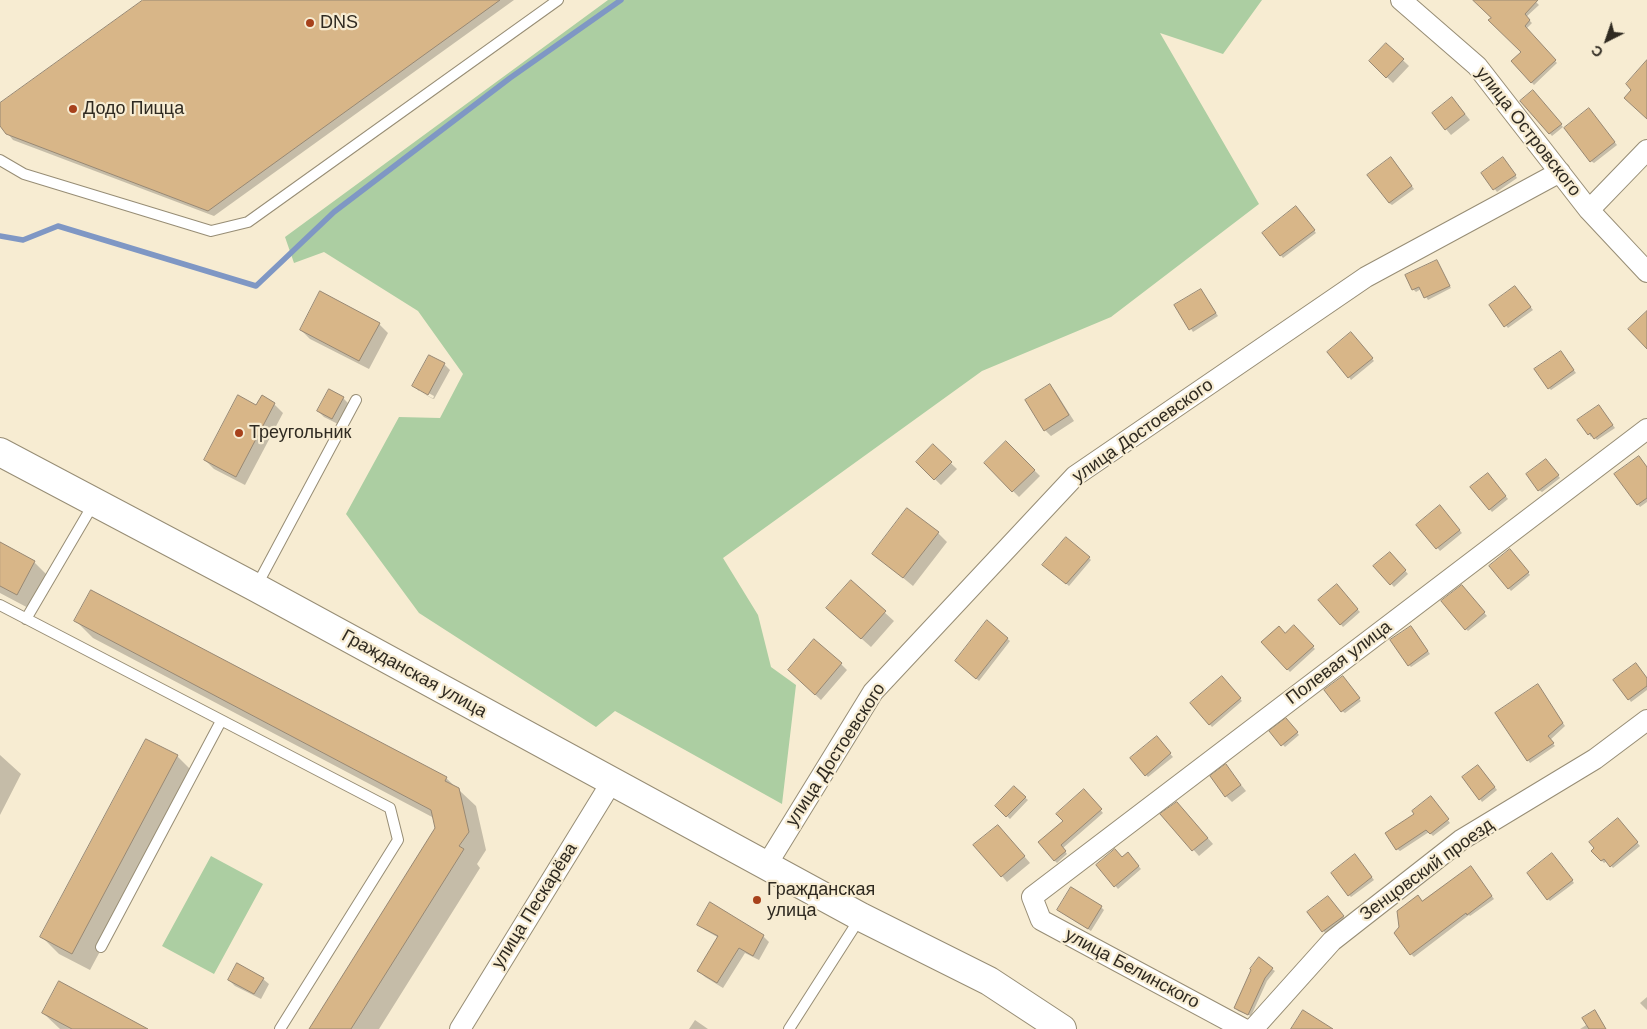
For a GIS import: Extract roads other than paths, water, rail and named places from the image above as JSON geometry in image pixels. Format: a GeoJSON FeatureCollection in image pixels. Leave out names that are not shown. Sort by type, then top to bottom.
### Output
{"type":"FeatureCollection","features":[{"type":"Feature","properties":{"kind":"main road","name":"Гражданская улица"},"geometry":{"type":"LineString","coordinates":[[0,452],[255,588],[611,783],[861,917],[989,981],[1062,1029]]}},
{"type":"Feature","properties":{"kind":"street","name":"улица Островского"},"geometry":{"type":"LineString","coordinates":[[1401,0],[1477,66],[1589,210],[1647,272]]}},
{"type":"Feature","properties":{"kind":"street"},"geometry":{"type":"LineString","coordinates":[[1589,210],[1647,150]]}},
{"type":"Feature","properties":{"kind":"street","name":"улица Достоевского"},"geometry":{"type":"LineString","coordinates":[[766,866],[873,692],[1075,476],[1366,277],[1560,172]]}},
{"type":"Feature","properties":{"kind":"street","name":"Полевая улица"},"geometry":{"type":"LineString","coordinates":[[1032,897],[1647,429]]}},
{"type":"Feature","properties":{"kind":"street","name":"Зенцовский проезд"},"geometry":{"type":"LineString","coordinates":[[1253,1029],[1332,941],[1347,929],[1461,840],[1595,759],[1647,720]]}},
{"type":"Feature","properties":{"kind":"street","name":"улица Пескарёва"},"geometry":{"type":"LineString","coordinates":[[460,1029],[611,783]]}},
{"type":"Feature","properties":{"kind":"street","name":"улица Белинского"},"geometry":{"type":"LineString","coordinates":[[1032,897],[1041,920],[1244,1029]]}},
{"type":"Feature","properties":{"kind":"lane"},"geometry":{"type":"LineString","coordinates":[[0,160],[24,174],[211,232],[248,222],[558,0]]}},
{"type":"Feature","properties":{"kind":"lane"},"geometry":{"type":"LineString","coordinates":[[255,588],[356,400]]}},
{"type":"Feature","properties":{"kind":"lane"},"geometry":{"type":"LineString","coordinates":[[26,619],[95,502]]}},
{"type":"Feature","properties":{"kind":"lane"},"geometry":{"type":"LineString","coordinates":[[0,605],[390,808],[398,840],[280,1029]]}},
{"type":"Feature","properties":{"kind":"lane"},"geometry":{"type":"LineString","coordinates":[[101,947],[222,720]]}},
{"type":"Feature","properties":{"kind":"lane"},"geometry":{"type":"LineString","coordinates":[[789,1029],[861,917]]}},
{"type":"Feature","properties":{"kind":"waterway"},"geometry":{"type":"LineString","coordinates":[[0,236],[23,240],[58,226],[256,286],[334,212],[510,78],[621,0]]}},
{"type":"Feature","properties":{"kind":"place","name":"DNS"},"geometry":{"type":"Point","coordinates":[310,23]}},
{"type":"Feature","properties":{"kind":"place","name":"Додо Пицца"},"geometry":{"type":"Point","coordinates":[73,109]}},
{"type":"Feature","properties":{"kind":"place","name":"Треугольник"},"geometry":{"type":"Point","coordinates":[239,433]}},
{"type":"Feature","properties":{"kind":"place","name":"Гражданская улица"},"geometry":{"type":"Point","coordinates":[757,900]}}]}
